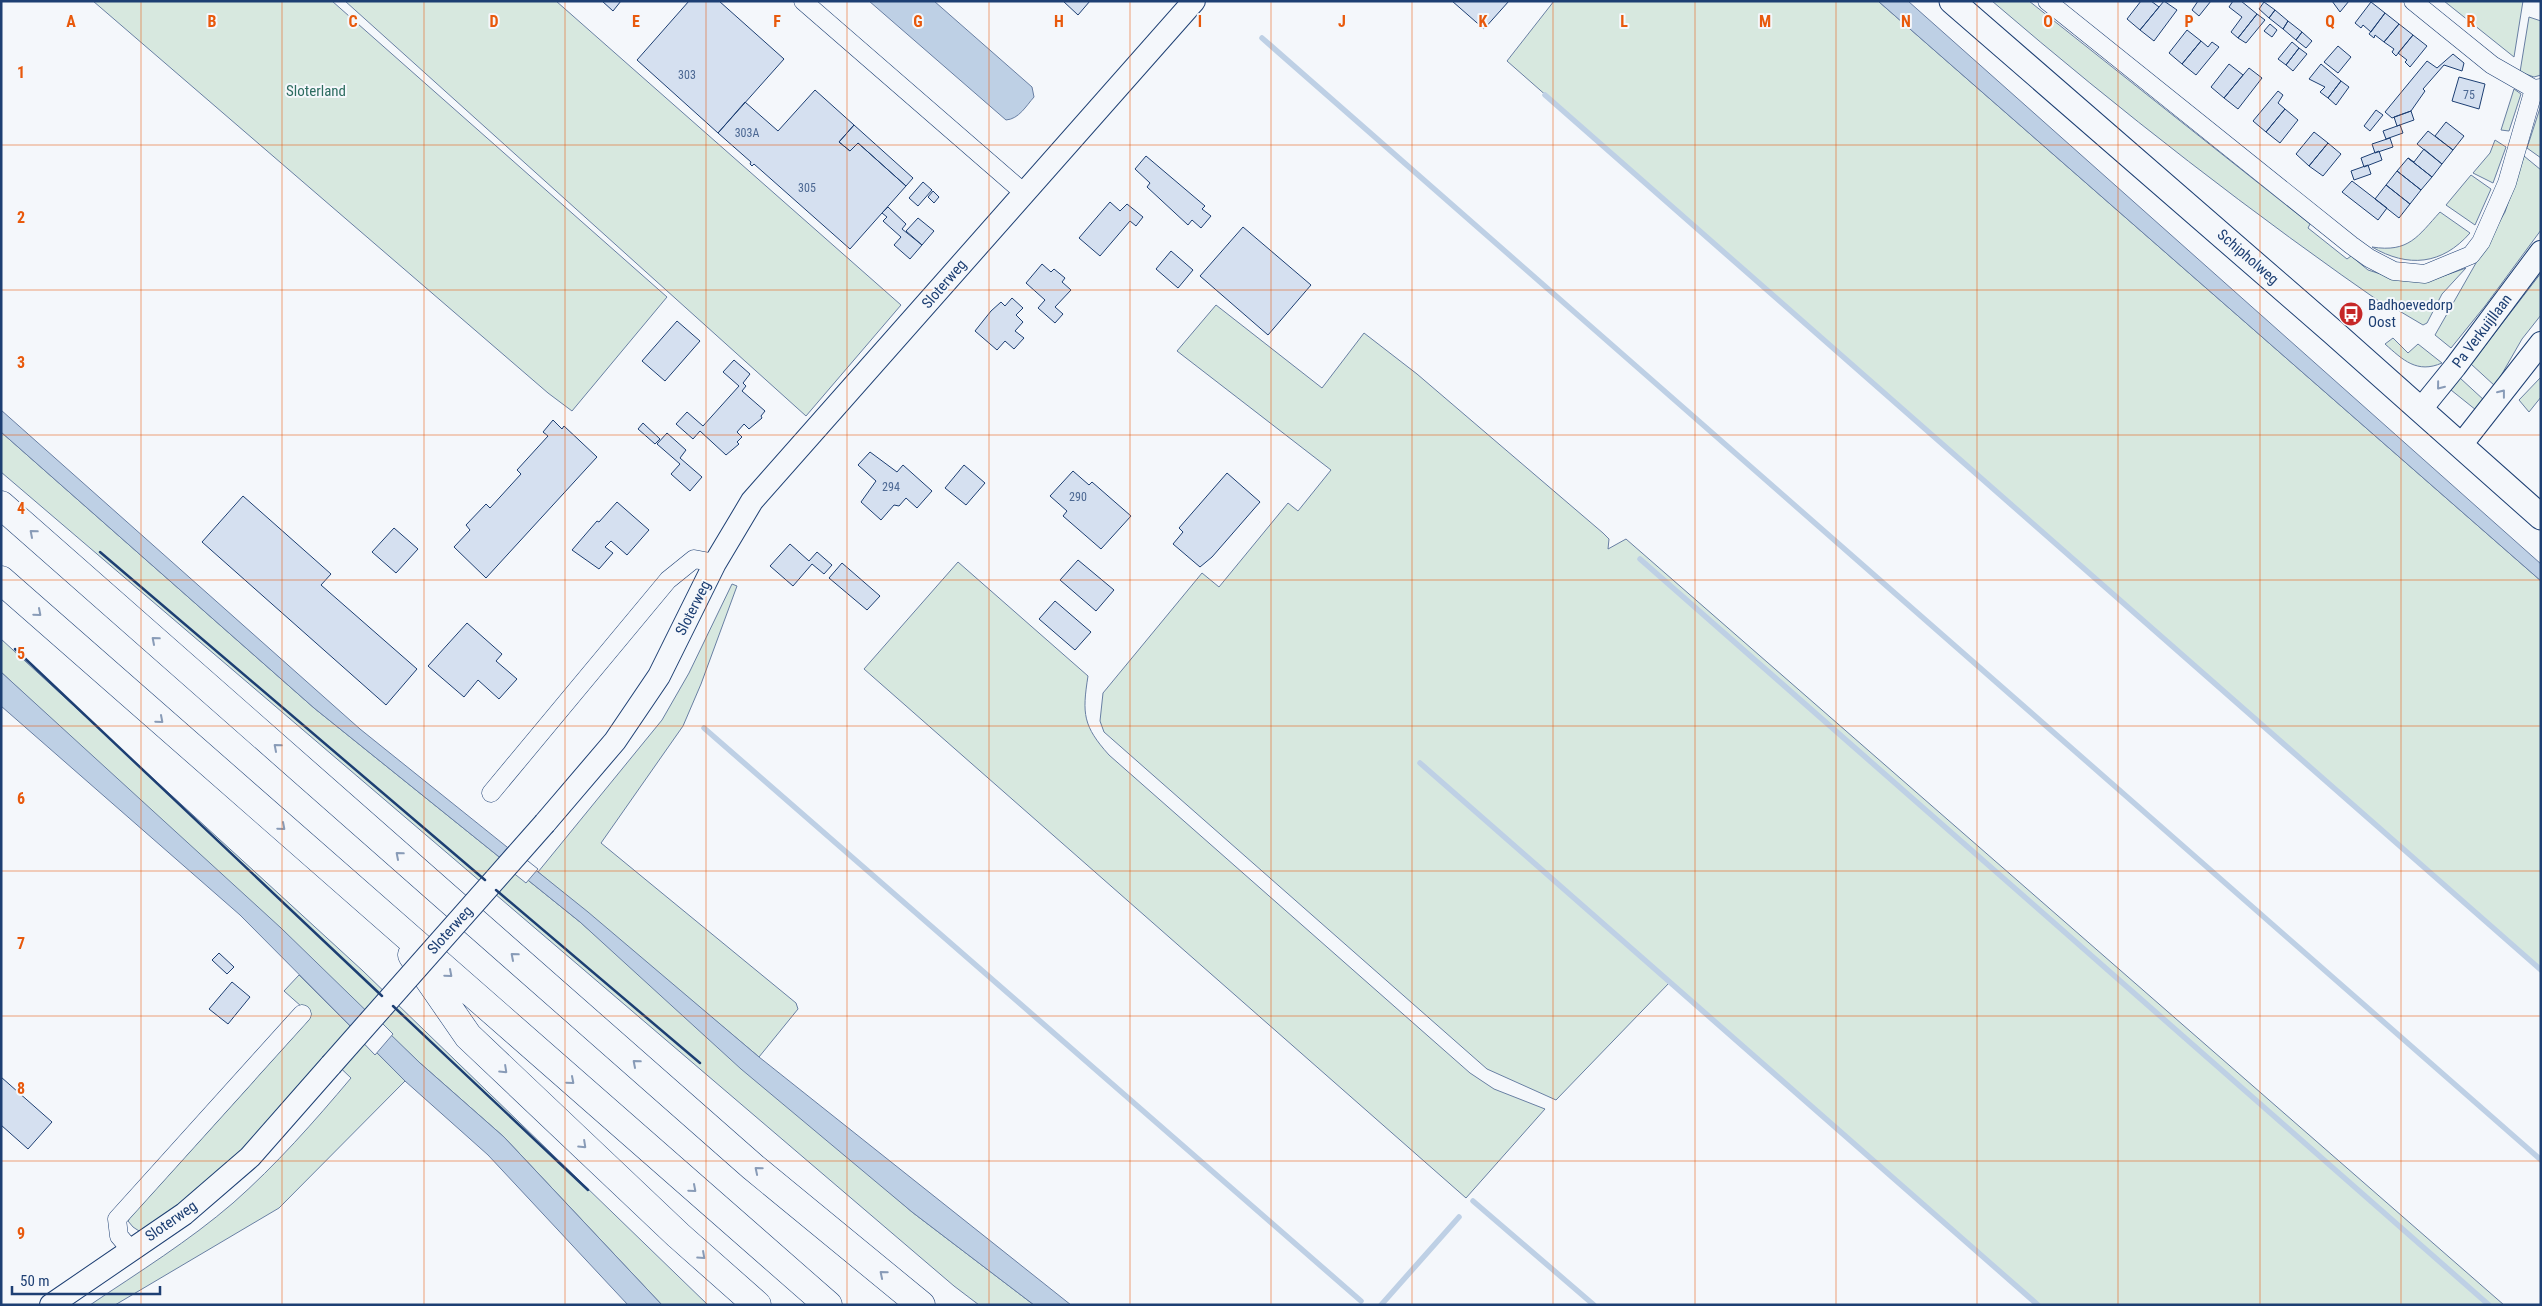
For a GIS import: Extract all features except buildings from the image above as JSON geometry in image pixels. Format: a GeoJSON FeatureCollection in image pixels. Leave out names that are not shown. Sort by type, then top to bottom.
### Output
{"type":"FeatureCollection","features":[{"type":"Feature","properties":{"kind":"highway"},"geometry":{"type":"LineString","coordinates":[[1,505],[753,1166],[921,1305]]}},
{"type":"Feature","properties":{"kind":"highway"},"geometry":{"type":"LineString","coordinates":[[1,580],[828,1305]]}},
{"type":"Feature","properties":{"kind":"highway"},"geometry":{"type":"LineString","coordinates":[[386,918],[468,1036],[678,1235],[756,1305]]}},
{"type":"Feature","properties":{"kind":"main road","name":"Schipholweg"},"geometry":{"type":"LineString","coordinates":[[1952,1],[2421,409],[2541,517]]}},
{"type":"Feature","properties":{"kind":"street"},"geometry":{"type":"LineString","coordinates":[[803,1],[1023,192]]}},
{"type":"Feature","properties":{"kind":"street","name":"Sloterweg"},"geometry":{"type":"LineString","coordinates":[[51,1305],[130,1249],[184,1214],[250,1157],[545,823],[615,741],[659,676],[715,563],[752,501],[1023,192],[1194,1]]}},
{"type":"Feature","properties":{"kind":"street"},"geometry":{"type":"LineString","coordinates":[[2047,1],[2369,258],[2394,270],[2425,274],[2471,255],[2481,242],[2507,183],[2538,89],[2492,65],[2413,1]]}},
{"type":"Feature","properties":{"kind":"street","name":"Pa Verkuijllaan"},"geometry":{"type":"LineString","coordinates":[[2421,409],[2455,367],[2541,252]]}},
{"type":"Feature","properties":{"kind":"street"},"geometry":{"type":"LineString","coordinates":[[2461,445],[2541,343]]}},
{"type":"Feature","properties":{"kind":"street","name":"Sloterweg"},"geometry":{"type":"LineString","coordinates":[[492,793],[668,580],[694,559],[715,563]]}},
{"type":"Feature","properties":{"kind":"street","name":"Sloterweg"},"geometry":{"type":"LineString","coordinates":[[130,1249],[119,1236],[117,1219],[302,1014]]}},
{"type":"Feature","properties":{"kind":"green space","name":"Sloterland"},"geometry":{"type":"Polygon","coordinates":[[[93,1],[332,1],[667,297],[572,411],[548,393],[93,1]]]}},
{"type":"Feature","properties":{"kind":"green space"},"geometry":{"type":"Polygon","coordinates":[[[345,1],[556,1],[901,305],[806,416],[345,1]]]}},
{"type":"Feature","properties":{"kind":"green space"},"geometry":{"type":"Polygon","coordinates":[[[1554,1],[1878,1],[2541,581],[2541,970],[1507,61],[1554,1]]]}},
{"type":"Feature","properties":{"kind":"green space"},"geometry":{"type":"Polygon","coordinates":[[[1992,1],[2029,1],[2310,224],[2308,228],[2347,259],[2351,256],[2368,270],[2387,276],[2432,280],[2466,268],[2442,294],[2427,323],[2423,325],[2396,309],[2393,311],[2290,238],[2188,161],[1992,1]]]}},
{"type":"Feature","properties":{"kind":"green space"},"geometry":{"type":"Polygon","coordinates":[[[2444,1],[2523,1],[2514,57],[2444,1]]]}},
{"type":"Feature","properties":{"kind":"green space"},"geometry":{"type":"Polygon","coordinates":[[[2529,17],[2541,21],[2541,75],[2534,77],[2520,72],[2529,17]]]}},
{"type":"Feature","properties":{"kind":"green space"},"geometry":{"type":"Polygon","coordinates":[[[2514,89],[2521,94],[2509,131],[2501,130],[2514,89]]]}},
{"type":"Feature","properties":{"kind":"green space"},"geometry":{"type":"Polygon","coordinates":[[[2541,105],[2541,158],[2527,148],[2541,105]]]}},
{"type":"Feature","properties":{"kind":"green space"},"geometry":{"type":"Polygon","coordinates":[[[2495,140],[2506,147],[2493,183],[2473,173],[2490,153],[2495,140]]]}},
{"type":"Feature","properties":{"kind":"green space"},"geometry":{"type":"Polygon","coordinates":[[[2524,156],[2541,170],[2541,230],[2485,306],[2451,348],[2435,335],[2505,212],[2524,156]]]}},
{"type":"Feature","properties":{"kind":"green space"},"geometry":{"type":"Polygon","coordinates":[[[2471,175],[2491,189],[2475,225],[2446,205],[2471,175]]]}},
{"type":"Feature","properties":{"kind":"green space"},"geometry":{"type":"Polygon","coordinates":[[[2440,212],[2470,233],[2448,252],[2424,260],[2411,260],[2385,254],[2372,247],[2395,247],[2412,241],[2440,212]]]}},
{"type":"Feature","properties":{"kind":"green space"},"geometry":{"type":"Polygon","coordinates":[[[2541,273],[2541,315],[2522,339],[2495,386],[2471,364],[2541,273]]]}},
{"type":"Feature","properties":{"kind":"green space"},"geometry":{"type":"Polygon","coordinates":[[[1216,305],[1322,388],[1364,333],[1417,374],[1603,533],[1609,539],[1608,549],[1626,539],[2504,1305],[2038,1305],[1670,982],[1556,1100],[1487,1069],[1104,732],[1100,721],[1103,693],[1202,573],[1219,587],[1288,503],[1298,511],[1331,470],[1177,351],[1216,305]]]}},
{"type":"Feature","properties":{"kind":"green space"},"geometry":{"type":"Polygon","coordinates":[[[2393,338],[2408,353],[2418,344],[2442,363],[2425,367],[2411,364],[2385,344],[2393,338]]]}},
{"type":"Feature","properties":{"kind":"green space"},"geometry":{"type":"Polygon","coordinates":[[[2541,377],[2541,397],[2529,412],[2519,400],[2541,377]]]}},
{"type":"Feature","properties":{"kind":"green space"},"geometry":{"type":"Polygon","coordinates":[[[2460,378],[2485,401],[2476,410],[2451,390],[2460,378]]]}},
{"type":"Feature","properties":{"kind":"green space"},"geometry":{"type":"Polygon","coordinates":[[[1,432],[314,708],[580,922],[912,1212],[1034,1305],[979,1305],[954,1286],[1,472],[1,432]]]}},
{"type":"Feature","properties":{"kind":"green space"},"geometry":{"type":"Polygon","coordinates":[[[958,562],[1088,676],[1085,700],[1086,719],[1094,736],[1109,755],[1470,1073],[1494,1089],[1545,1109],[1466,1198],[864,669],[958,562]]]}},
{"type":"Feature","properties":{"kind":"green space"},"geometry":{"type":"Polygon","coordinates":[[[732,584],[737,586],[701,684],[683,726],[601,843],[796,1003],[798,1009],[759,1057],[538,872],[662,720],[689,673],[732,584]]]}},
{"type":"Feature","properties":{"kind":"green space"},"geometry":{"type":"Polygon","coordinates":[[[1,639],[363,971],[708,1305],[662,1305],[504,1137],[420,1063],[1,672],[1,639]]]}},
{"type":"Feature","properties":{"kind":"green space"},"geometry":{"type":"Polygon","coordinates":[[[299,975],[405,1081],[279,1208],[115,1305],[90,1305],[181,1243],[233,1203],[294,1143],[351,1078],[328,1056],[225,1169],[142,1233],[128,1221],[136,1208],[310,1014],[284,991],[299,975]]]}},
{"type":"Feature","properties":{"kind":"water"},"geometry":{"type":"Polygon","coordinates":[[[869,1],[934,1],[1032,87],[1034,97],[1018,115],[1006,120],[869,1]]]}},
{"type":"Feature","properties":{"kind":"water"},"geometry":{"type":"Polygon","coordinates":[[[1878,1],[1908,1],[2541,564],[2541,581],[1878,1]]]}},
{"type":"Feature","properties":{"kind":"water"},"geometry":{"type":"Polygon","coordinates":[[[1,410],[360,729],[588,912],[759,1057],[1071,1305],[1034,1305],[912,1212],[741,1069],[580,922],[314,708],[1,432],[1,410]]]}},
{"type":"Feature","properties":{"kind":"water"},"geometry":{"type":"Polygon","coordinates":[[[1,672],[281,928],[420,1063],[504,1137],[662,1305],[628,1305],[488,1155],[405,1081],[240,915],[1,706],[1,672]]]}},
{"type":"Feature","properties":{"kind":"pier"},"geometry":{"type":"Polygon","coordinates":[[[509,846],[538,869],[526,883],[497,860],[509,846]]]}},
{"type":"Feature","properties":{"kind":"pier"},"geometry":{"type":"Polygon","coordinates":[[[367,1008],[393,1034],[375,1055],[349,1028],[367,1008]]]}},
{"type":"Feature","properties":{"kind":"waterway"},"geometry":{"type":"LineString","coordinates":[[1262,38],[2541,1160]]}},
{"type":"Feature","properties":{"kind":"waterway"},"geometry":{"type":"LineString","coordinates":[[1545,95],[2541,970]]}},
{"type":"Feature","properties":{"kind":"waterway"},"geometry":{"type":"LineString","coordinates":[[1640,559],[2489,1305]]}},
{"type":"Feature","properties":{"kind":"waterway"},"geometry":{"type":"LineString","coordinates":[[704,728],[1361,1301]]}},
{"type":"Feature","properties":{"kind":"waterway"},"geometry":{"type":"LineString","coordinates":[[1420,763],[2038,1305]]}},
{"type":"Feature","properties":{"kind":"waterway"},"geometry":{"type":"LineString","coordinates":[[1473,1201],[1594,1305]]}},
{"type":"Feature","properties":{"kind":"waterway"},"geometry":{"type":"LineString","coordinates":[[1381,1305],[1459,1217]]}},
{"type":"Feature","properties":{"kind":"wall"},"geometry":{"type":"LineString","coordinates":[[100,552],[485,880]]}},
{"type":"Feature","properties":{"kind":"wall"},"geometry":{"type":"LineString","coordinates":[[15,649],[382,996]]}},
{"type":"Feature","properties":{"kind":"wall"},"geometry":{"type":"LineString","coordinates":[[496,890],[700,1063]]}},
{"type":"Feature","properties":{"kind":"wall"},"geometry":{"type":"LineString","coordinates":[[393,1006],[588,1190]]}},
{"type":"Feature","properties":{"kind":"place","name":"Badhoevedorp Oost"},"geometry":{"type":"Point","coordinates":[2351,314]}}]}
